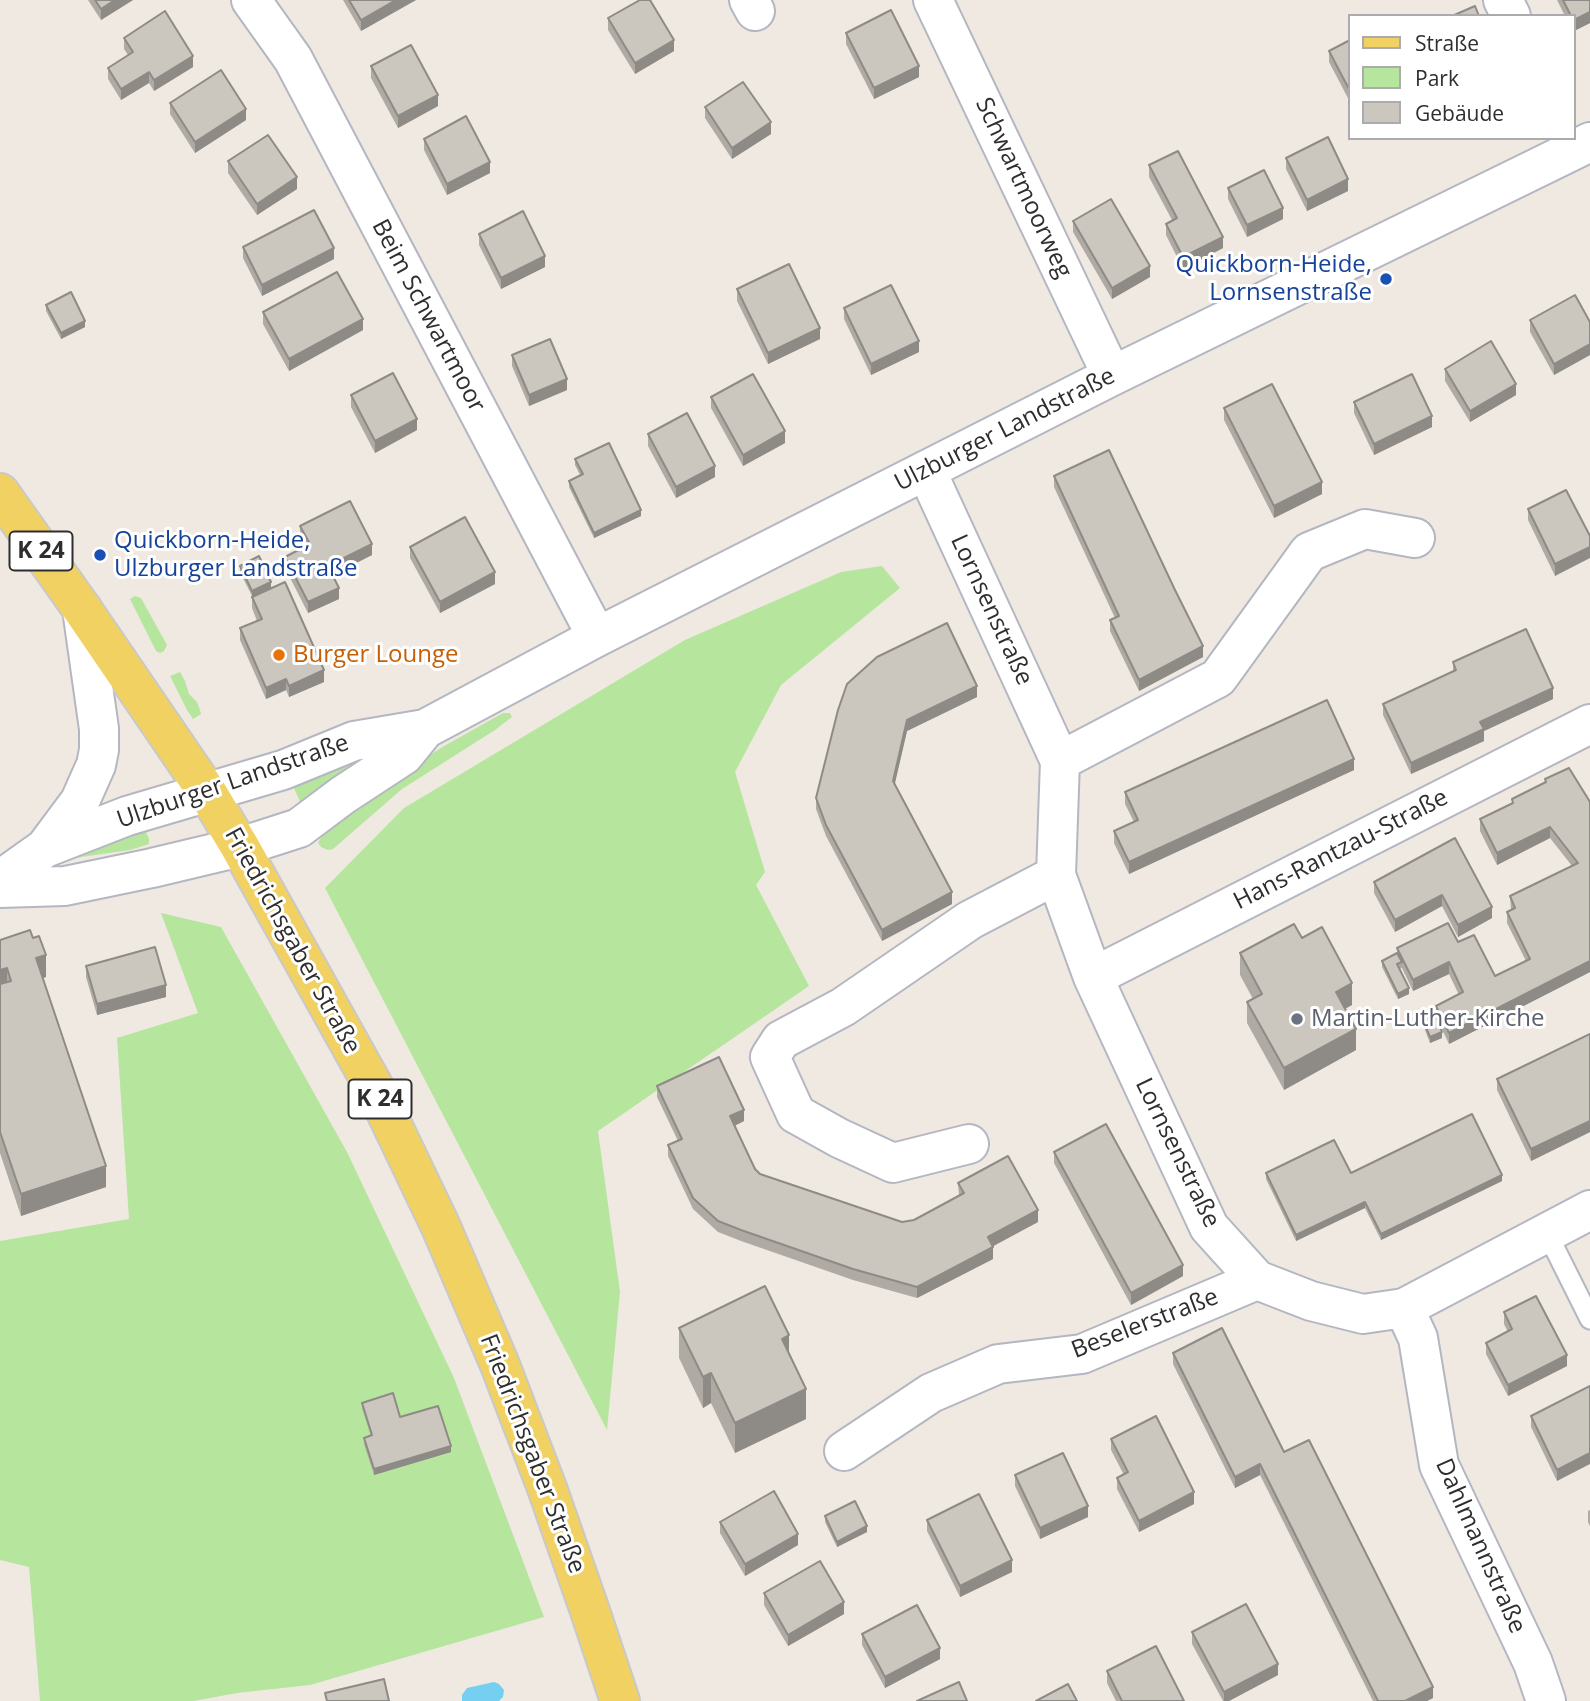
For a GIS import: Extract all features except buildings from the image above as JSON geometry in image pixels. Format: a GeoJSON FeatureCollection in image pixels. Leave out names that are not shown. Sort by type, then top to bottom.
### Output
{"type":"FeatureCollection","features":[{"type":"Feature","properties":{"kind":"main road","name":"Friedrichsgaber Straße"},"geometry":{"type":"LineString","coordinates":[[0,493],[207,792],[375,1088],[441,1227],[500,1365],[547,1488],[620,1701]]}},
{"type":"Feature","properties":{"kind":"street","name":"Beim Schwartmoor"},"geometry":{"type":"LineString","coordinates":[[251,0],[293,59],[597,637]]}},
{"type":"Feature","properties":{"kind":"street","name":"Schwartmoorweg"},"geometry":{"type":"LineString","coordinates":[[933,0],[1112,376]]}},
{"type":"Feature","properties":{"kind":"street","name":"Ulzburger Landstraße"},"geometry":{"type":"LineString","coordinates":[[0,880],[45,848],[127,817],[292,766],[354,741],[425,729],[597,637],[1577,144]]}},
{"type":"Feature","properties":{"kind":"street","name":"Lornsenstraße"},"geometry":{"type":"LineString","coordinates":[[926,470],[1060,761],[1056,875],[1093,977],[1209,1227],[1257,1280],[1311,1301],[1363,1314],[1404,1308],[1590,1210]]}},
{"type":"Feature","properties":{"kind":"street"},"geometry":{"type":"LineString","coordinates":[[1060,761],[1218,678],[1309,552],[1365,529],[1415,538]]}},
{"type":"Feature","properties":{"kind":"street","name":"Ulzburger Landstraße"},"geometry":{"type":"LineString","coordinates":[[45,848],[80,801],[96,765],[99,750],[99,729],[82,609]]}},
{"type":"Feature","properties":{"kind":"street","name":"Hans-Rantzau-Straße"},"geometry":{"type":"LineString","coordinates":[[1093,977],[1590,724]]}},
{"type":"Feature","properties":{"kind":"street","name":"Ulzburger Landstraße"},"geometry":{"type":"LineString","coordinates":[[0,888],[65,886],[240,847],[299,828],[404,755],[425,729]]}},
{"type":"Feature","properties":{"kind":"street"},"geometry":{"type":"LineString","coordinates":[[969,1144],[893,1163],[796,1114],[770,1057],[781,1040],[844,1007],[970,920],[1056,875]]}},
{"type":"Feature","properties":{"kind":"street","name":"Beselerstraße"},"geometry":{"type":"LineString","coordinates":[[844,1451],[931,1393],[998,1364],[1082,1354],[1257,1280]]}},
{"type":"Feature","properties":{"kind":"street","name":"Dahlmannstraße"},"geometry":{"type":"LineString","coordinates":[[1404,1308],[1418,1338],[1439,1465],[1533,1663],[1546,1701]]}},
{"type":"Feature","properties":{"kind":"lane"},"geometry":{"type":"LineString","coordinates":[[1547,1233],[1590,1320]]}},
{"type":"Feature","properties":{"kind":"green space"},"geometry":{"type":"Polygon","coordinates":[[[882,566],[900,588],[781,685],[735,772],[765,872],[756,885],[809,986],[598,1131],[620,1292],[607,1430],[325,888],[404,808],[685,640],[841,572],[882,566]]]}},
{"type":"Feature","properties":{"kind":"green space"},"geometry":{"type":"Polygon","coordinates":[[[135,596],[141,598],[167,645],[160,653],[156,651],[130,599],[135,596]]]}},
{"type":"Feature","properties":{"kind":"green space"},"geometry":{"type":"Polygon","coordinates":[[[180,672],[189,694],[200,710],[201,714],[193,719],[170,676],[180,672]]]}},
{"type":"Feature","properties":{"kind":"green space"},"geometry":{"type":"Polygon","coordinates":[[[503,713],[510,713],[512,717],[402,789],[333,849],[328,850],[318,843],[324,832],[379,788],[444,746],[503,713]]]}},
{"type":"Feature","properties":{"kind":"green space"},"geometry":{"type":"Polygon","coordinates":[[[362,761],[301,804],[293,786],[362,761]]]}},
{"type":"Feature","properties":{"kind":"green space"},"geometry":{"type":"Polygon","coordinates":[[[145,829],[149,844],[130,850],[73,857],[145,829]]]}},
{"type":"Feature","properties":{"kind":"green space"},"geometry":{"type":"Polygon","coordinates":[[[161,913],[221,927],[347,1152],[454,1378],[544,1617],[310,1685],[194,1701],[40,1701],[29,1567],[0,1560],[0,1241],[129,1219],[117,1038],[198,1013],[161,913]]]}},
{"type":"Feature","properties":{"kind":"water"},"geometry":{"type":"Polygon","coordinates":[[[494,1682],[504,1690],[499,1701],[462,1701],[462,1695],[467,1688],[494,1682]]]}},
{"type":"Feature","properties":{"kind":"place","name":"Quickborn-Heide, Lornsenstraße"},"geometry":{"type":"Point","coordinates":[1386,279]}},
{"type":"Feature","properties":{"kind":"place","name":"Quickborn-Heide, Ulzburger Landstraße"},"geometry":{"type":"Point","coordinates":[100,555]}},
{"type":"Feature","properties":{"kind":"place","name":"Burger Lounge"},"geometry":{"type":"Point","coordinates":[279,655]}},
{"type":"Feature","properties":{"kind":"place","name":"Martin-Luther-Kirche"},"geometry":{"type":"Point","coordinates":[1297,1019]}}]}
